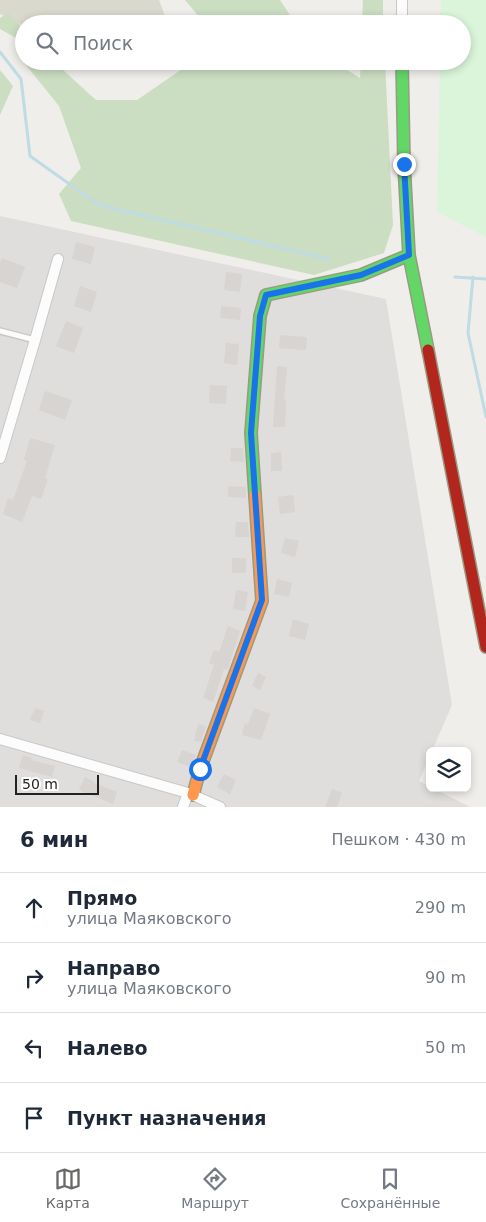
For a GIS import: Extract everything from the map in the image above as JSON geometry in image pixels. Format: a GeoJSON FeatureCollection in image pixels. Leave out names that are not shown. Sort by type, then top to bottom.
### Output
{"type":"FeatureCollection","features":[{"type":"Feature","properties":{"kind":"street"},"geometry":{"type":"LineString","coordinates":[[402,0],[402,15]]}},
{"type":"Feature","properties":{"kind":"street"},"geometry":{"type":"LineString","coordinates":[[402,70],[404,164],[409,255],[486,647]]}},
{"type":"Feature","properties":{"kind":"street"},"geometry":{"type":"LineString","coordinates":[[183,807],[200,769],[262,600],[251,433],[260,316],[266,295],[361,275],[409,255]]}},
{"type":"Feature","properties":{"kind":"street"},"geometry":{"type":"LineString","coordinates":[[0,458],[36,340],[58,258]]}},
{"type":"Feature","properties":{"kind":"street"},"geometry":{"type":"LineString","coordinates":[[0,738],[190,794],[220,807]]}},
{"type":"Feature","properties":{"kind":"lane"},"geometry":{"type":"LineString","coordinates":[[0,331],[36,340]]}},
{"type":"Feature","properties":{"kind":"shaded area"},"geometry":{"type":"Polygon","coordinates":[[[0,0],[159,0],[165,15],[15,15],[15,22],[0,14],[0,0]]]}},
{"type":"Feature","properties":{"kind":"shaded area"},"geometry":{"type":"Polygon","coordinates":[[[0,216],[386,299],[452,705],[434,747],[426,747],[426,766],[419,781],[426,784],[426,792],[441,792],[470,807],[0,807],[0,216]]]}},
{"type":"Feature","properties":{"kind":"green space"},"geometry":{"type":"Polygon","coordinates":[[[185,0],[280,0],[290,15],[198,15],[185,0]]]}},
{"type":"Feature","properties":{"kind":"green space"},"geometry":{"type":"Polygon","coordinates":[[[363,0],[383,0],[383,15],[362,15],[363,0]]]}},
{"type":"Feature","properties":{"kind":"green space"},"geometry":{"type":"Polygon","coordinates":[[[441,0],[486,0],[486,237],[437,212],[440,70],[471,70],[471,15],[440,15],[441,0]]]}},
{"type":"Feature","properties":{"kind":"green space"},"geometry":{"type":"Polygon","coordinates":[[[8,13],[15,20],[15,37],[0,29],[0,18],[8,13]]]}},
{"type":"Feature","properties":{"kind":"green space"},"geometry":{"type":"Polygon","coordinates":[[[0,70],[13,86],[0,115],[0,70]]]}},
{"type":"Feature","properties":{"kind":"green space"},"geometry":{"type":"Polygon","coordinates":[[[30,70],[63,70],[96,100],[137,100],[181,70],[347,70],[360,78],[360,70],[385,70],[393,225],[384,253],[314,275],[71,221],[59,194],[81,168],[59,106],[30,70]]]}},
{"type":"Feature","properties":{"kind":"building"},"geometry":{"type":"Polygon","coordinates":[[[76,242],[95,247],[91,264],[72,259],[76,242]]]}},
{"type":"Feature","properties":{"kind":"building"},"geometry":{"type":"Polygon","coordinates":[[[2,258],[25,267],[17,288],[0,282],[0,263],[2,258]]]}},
{"type":"Feature","properties":{"kind":"building"},"geometry":{"type":"Polygon","coordinates":[[[226,272],[242,274],[240,292],[224,290],[226,272]]]}},
{"type":"Feature","properties":{"kind":"building"},"geometry":{"type":"Polygon","coordinates":[[[80,286],[97,292],[91,312],[74,306],[80,286]]]}},
{"type":"Feature","properties":{"kind":"building"},"geometry":{"type":"Polygon","coordinates":[[[221,306],[241,308],[240,320],[220,318],[221,306]]]}},
{"type":"Feature","properties":{"kind":"building"},"geometry":{"type":"Polygon","coordinates":[[[66,321],[83,328],[74,353],[56,346],[66,321]]]}},
{"type":"Feature","properties":{"kind":"building"},"geometry":{"type":"Polygon","coordinates":[[[280,335],[307,337],[306,350],[279,348],[280,335]]]}},
{"type":"Feature","properties":{"kind":"building"},"geometry":{"type":"Polygon","coordinates":[[[226,343],[239,344],[237,365],[224,363],[226,343]]]}},
{"type":"Feature","properties":{"kind":"building"},"geometry":{"type":"Polygon","coordinates":[[[277,366],[287,367],[284,400],[286,400],[285,427],[273,427],[277,366]]]}},
{"type":"Feature","properties":{"kind":"building"},"geometry":{"type":"Polygon","coordinates":[[[210,385],[227,386],[226,404],[209,403],[210,385]]]}},
{"type":"Feature","properties":{"kind":"building"},"geometry":{"type":"Polygon","coordinates":[[[45,391],[72,400],[65,420],[39,410],[45,391]]]}},
{"type":"Feature","properties":{"kind":"building"},"geometry":{"type":"Polygon","coordinates":[[[30,438],[55,445],[45,478],[48,479],[41,499],[32,496],[22,522],[3,514],[8,498],[13,500],[27,461],[24,460],[30,438]]]}},
{"type":"Feature","properties":{"kind":"building"},"geometry":{"type":"Polygon","coordinates":[[[231,448],[243,448],[244,462],[230,461],[231,448]]]}},
{"type":"Feature","properties":{"kind":"building"},"geometry":{"type":"Polygon","coordinates":[[[281,452],[282,471],[271,471],[271,453],[281,452]]]}},
{"type":"Feature","properties":{"kind":"building"},"geometry":{"type":"Polygon","coordinates":[[[228,486],[246,487],[246,498],[228,497],[228,486]]]}},
{"type":"Feature","properties":{"kind":"building"},"geometry":{"type":"Polygon","coordinates":[[[293,495],[295,512],[280,514],[278,497],[293,495]]]}},
{"type":"Feature","properties":{"kind":"building"},"geometry":{"type":"Polygon","coordinates":[[[236,522],[248,522],[249,537],[235,537],[236,522]]]}},
{"type":"Feature","properties":{"kind":"building"},"geometry":{"type":"Polygon","coordinates":[[[285,538],[299,541],[295,557],[281,553],[285,538]]]}},
{"type":"Feature","properties":{"kind":"building"},"geometry":{"type":"Polygon","coordinates":[[[232,558],[246,558],[246,573],[232,573],[232,558]]]}},
{"type":"Feature","properties":{"kind":"building"},"geometry":{"type":"Polygon","coordinates":[[[277,579],[292,583],[289,597],[274,594],[277,579]]]}},
{"type":"Feature","properties":{"kind":"building"},"geometry":{"type":"Polygon","coordinates":[[[236,590],[248,592],[245,611],[233,609],[236,590]]]}},
{"type":"Feature","properties":{"kind":"building"},"geometry":{"type":"Polygon","coordinates":[[[293,619],[309,624],[305,640],[289,636],[293,619]]]}},
{"type":"Feature","properties":{"kind":"building"},"geometry":{"type":"Polygon","coordinates":[[[228,626],[240,631],[228,668],[227,670],[224,669],[213,702],[203,698],[214,665],[209,663],[214,650],[219,652],[228,626]]]}},
{"type":"Feature","properties":{"kind":"building"},"geometry":{"type":"Polygon","coordinates":[[[258,673],[266,677],[260,690],[252,686],[258,673]]]}},
{"type":"Feature","properties":{"kind":"building"},"geometry":{"type":"Polygon","coordinates":[[[35,708],[44,711],[40,723],[30,720],[35,708]]]}},
{"type":"Feature","properties":{"kind":"building"},"geometry":{"type":"Polygon","coordinates":[[[254,708],[270,714],[261,740],[242,735],[245,723],[248,724],[254,708]]]}},
{"type":"Feature","properties":{"kind":"building"},"geometry":{"type":"Polygon","coordinates":[[[198,724],[206,726],[201,742],[194,741],[198,724]]]}},
{"type":"Feature","properties":{"kind":"building"},"geometry":{"type":"Polygon","coordinates":[[[182,750],[196,755],[191,767],[177,762],[182,750]]]}},
{"type":"Feature","properties":{"kind":"building"},"geometry":{"type":"Polygon","coordinates":[[[23,755],[32,758],[31,760],[55,766],[52,777],[19,768],[23,755]]]}},
{"type":"Feature","properties":{"kind":"building"},"geometry":{"type":"Polygon","coordinates":[[[224,774],[236,780],[230,794],[217,787],[224,774]]]}},
{"type":"Feature","properties":{"kind":"building"},"geometry":{"type":"Polygon","coordinates":[[[85,777],[94,783],[117,792],[113,804],[79,790],[85,777]]]}},
{"type":"Feature","properties":{"kind":"building"},"geometry":{"type":"Polygon","coordinates":[[[332,789],[342,793],[337,807],[325,807],[332,789]]]}},
{"type":"Feature","properties":{"kind":"waterway"},"geometry":{"type":"LineString","coordinates":[[0,52],[21,79],[30,156],[99,205],[329,259]]}},
{"type":"Feature","properties":{"kind":"waterway"},"geometry":{"type":"LineString","coordinates":[[455,277],[486,279]]}},
{"type":"Feature","properties":{"kind":"waterway"},"geometry":{"type":"LineString","coordinates":[[473,277],[468,333],[486,417]]}},
{"type":"Feature","properties":{"kind":"traffic: fast"},"geometry":{"type":"LineString","coordinates":[[402,70],[404,164],[409,255],[428,350]]}},
{"type":"Feature","properties":{"kind":"traffic: fast"},"geometry":{"type":"LineString","coordinates":[[255,495],[251,433],[260,316],[266,295],[361,275],[409,255]]}},
{"type":"Feature","properties":{"kind":"traffic: slow"},"geometry":{"type":"LineString","coordinates":[[193,795],[200,769],[262,601],[255,495]]}},
{"type":"Feature","properties":{"kind":"traffic: jam"},"geometry":{"type":"LineString","coordinates":[[428,350],[486,647]]}},
{"type":"Feature","properties":{"kind":"route"},"geometry":{"type":"LineString","coordinates":[[200,769],[262,600],[251,433],[260,316],[266,295],[361,275],[409,255],[404,164]]}}]}
